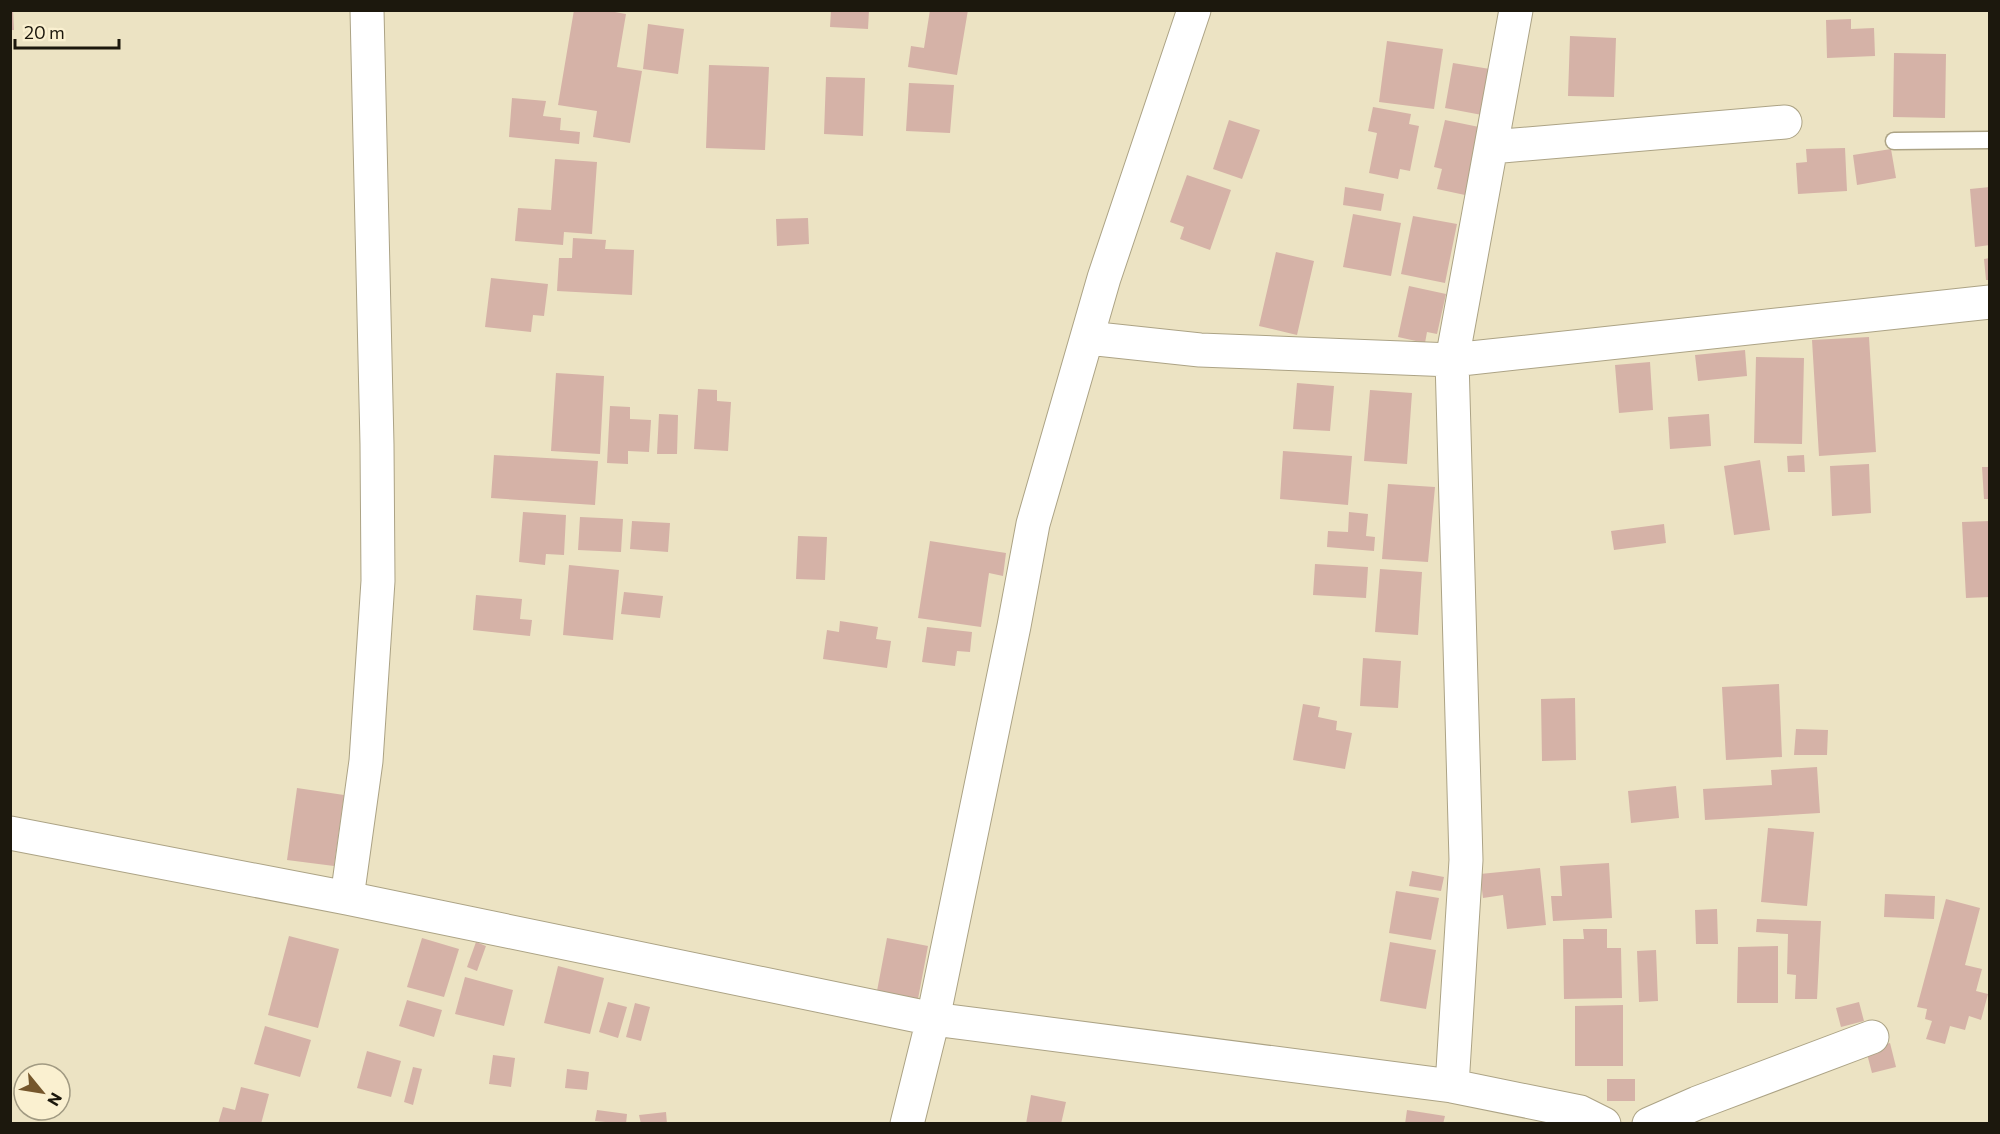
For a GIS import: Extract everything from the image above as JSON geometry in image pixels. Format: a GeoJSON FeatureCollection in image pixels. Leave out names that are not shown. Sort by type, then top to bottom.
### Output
{"type":"FeatureCollection","features":[{"type":"Feature","properties":{"kind":"street"},"geometry":{"type":"LineString","coordinates":[[347,898],[366,761],[378,581],[367,10]]}},
{"type":"Feature","properties":{"kind":"street"},"geometry":{"type":"LineString","coordinates":[[907,1124],[933,1019],[1033,524],[1104,278],[1194,10]]}},
{"type":"Feature","properties":{"kind":"street"},"geometry":{"type":"LineString","coordinates":[[1452,1086],[1466,860],[1452,360],[1516,10]]}},
{"type":"Feature","properties":{"kind":"street"},"geometry":{"type":"LineString","coordinates":[[1491,147],[1785,122]]}},
{"type":"Feature","properties":{"kind":"street"},"geometry":{"type":"LineString","coordinates":[[1088,338],[1200,350],[1452,360],[1989,302]]}},
{"type":"Feature","properties":{"kind":"street"},"geometry":{"type":"LineString","coordinates":[[10,833],[347,898],[933,1019],[1452,1086],[1580,1112],[1604,1124]]}},
{"type":"Feature","properties":{"kind":"street"},"geometry":{"type":"LineString","coordinates":[[1649,1124],[1697,1103],[1872,1037]]}},
{"type":"Feature","properties":{"kind":"lane"},"geometry":{"type":"LineString","coordinates":[[1894,141],[1989,140]]}},
{"type":"Feature","properties":{"kind":"building"},"geometry":{"type":"Polygon","coordinates":[[[10,10],[13,10],[14,30],[10,30],[10,10]]]}},
{"type":"Feature","properties":{"kind":"building"},"geometry":{"type":"Polygon","coordinates":[[[574,10],[604,10],[626,14],[617,67],[642,71],[630,143],[593,137],[597,111],[558,105],[574,10]]]}},
{"type":"Feature","properties":{"kind":"building"},"geometry":{"type":"Polygon","coordinates":[[[831,10],[869,10],[868,29],[830,27],[831,10]]]}},
{"type":"Feature","properties":{"kind":"building"},"geometry":{"type":"Polygon","coordinates":[[[930,10],[968,10],[957,75],[908,67],[911,46],[924,48],[930,10]]]}},
{"type":"Feature","properties":{"kind":"building"},"geometry":{"type":"Polygon","coordinates":[[[1851,19],[1851,29],[1874,28],[1875,56],[1827,58],[1826,20],[1851,19]]]}},
{"type":"Feature","properties":{"kind":"building"},"geometry":{"type":"Polygon","coordinates":[[[648,24],[684,29],[678,74],[643,69],[648,24]]]}},
{"type":"Feature","properties":{"kind":"building"},"geometry":{"type":"Polygon","coordinates":[[[1570,36],[1616,38],[1614,97],[1568,96],[1570,36]]]}},
{"type":"Feature","properties":{"kind":"building"},"geometry":{"type":"Polygon","coordinates":[[[1387,41],[1443,49],[1434,109],[1379,102],[1387,41]]]}},
{"type":"Feature","properties":{"kind":"building"},"geometry":{"type":"Polygon","coordinates":[[[1894,53],[1946,54],[1945,118],[1893,117],[1894,53]]]}},
{"type":"Feature","properties":{"kind":"building"},"geometry":{"type":"Polygon","coordinates":[[[1453,63],[1490,69],[1482,115],[1445,108],[1453,63]]]}},
{"type":"Feature","properties":{"kind":"building"},"geometry":{"type":"Polygon","coordinates":[[[709,65],[769,67],[765,150],[706,148],[709,65]]]}},
{"type":"Feature","properties":{"kind":"building"},"geometry":{"type":"Polygon","coordinates":[[[826,77],[865,78],[863,136],[824,134],[826,77]]]}},
{"type":"Feature","properties":{"kind":"building"},"geometry":{"type":"Polygon","coordinates":[[[909,83],[954,85],[950,133],[906,131],[909,83]]]}},
{"type":"Feature","properties":{"kind":"building"},"geometry":{"type":"Polygon","coordinates":[[[512,98],[546,101],[543,116],[561,118],[560,130],[580,132],[579,144],[509,137],[512,98]]]}},
{"type":"Feature","properties":{"kind":"building"},"geometry":{"type":"Polygon","coordinates":[[[1373,107],[1411,114],[1409,124],[1419,126],[1410,171],[1400,169],[1398,179],[1369,173],[1377,133],[1368,131],[1373,107]]]}},
{"type":"Feature","properties":{"kind":"building"},"geometry":{"type":"Polygon","coordinates":[[[1229,120],[1260,130],[1242,179],[1213,169],[1229,120]]]}},
{"type":"Feature","properties":{"kind":"building"},"geometry":{"type":"Polygon","coordinates":[[[1445,120],[1479,127],[1465,195],[1437,189],[1442,169],[1434,167],[1445,120]]]}},
{"type":"Feature","properties":{"kind":"building"},"geometry":{"type":"Polygon","coordinates":[[[1845,148],[1847,191],[1798,194],[1796,163],[1807,162],[1806,149],[1845,148]]]}},
{"type":"Feature","properties":{"kind":"building"},"geometry":{"type":"Polygon","coordinates":[[[1891,149],[1896,178],[1857,185],[1853,155],[1891,149]]]}},
{"type":"Feature","properties":{"kind":"building"},"geometry":{"type":"Polygon","coordinates":[[[555,159],[597,162],[592,234],[564,232],[563,245],[515,241],[518,208],[551,210],[555,159]]]}},
{"type":"Feature","properties":{"kind":"building"},"geometry":{"type":"Polygon","coordinates":[[[1187,175],[1231,190],[1210,250],[1180,239],[1184,227],[1170,222],[1187,175]]]}},
{"type":"Feature","properties":{"kind":"building"},"geometry":{"type":"Polygon","coordinates":[[[1345,187],[1384,194],[1381,211],[1343,205],[1345,187]]]}},
{"type":"Feature","properties":{"kind":"building"},"geometry":{"type":"Polygon","coordinates":[[[1990,187],[1990,245],[1975,247],[1970,189],[1990,187]]]}},
{"type":"Feature","properties":{"kind":"building"},"geometry":{"type":"Polygon","coordinates":[[[1353,214],[1401,223],[1391,276],[1343,267],[1353,214]]]}},
{"type":"Feature","properties":{"kind":"building"},"geometry":{"type":"Polygon","coordinates":[[[1413,216],[1457,224],[1445,283],[1401,274],[1413,216]]]}},
{"type":"Feature","properties":{"kind":"building"},"geometry":{"type":"Polygon","coordinates":[[[808,218],[809,244],[777,246],[776,219],[808,218]]]}},
{"type":"Feature","properties":{"kind":"building"},"geometry":{"type":"Polygon","coordinates":[[[573,238],[606,240],[605,249],[634,250],[632,295],[557,291],[559,258],[572,258],[573,238]]]}},
{"type":"Feature","properties":{"kind":"building"},"geometry":{"type":"Polygon","coordinates":[[[1276,252],[1314,261],[1297,335],[1259,326],[1276,252]]]}},
{"type":"Feature","properties":{"kind":"building"},"geometry":{"type":"Polygon","coordinates":[[[1990,258],[1990,280],[1986,280],[1984,259],[1990,258]]]}},
{"type":"Feature","properties":{"kind":"building"},"geometry":{"type":"Polygon","coordinates":[[[491,278],[548,284],[544,316],[533,315],[531,332],[485,327],[491,278]]]}},
{"type":"Feature","properties":{"kind":"building"},"geometry":{"type":"Polygon","coordinates":[[[1409,286],[1446,294],[1437,334],[1427,332],[1425,343],[1398,337],[1409,286]]]}},
{"type":"Feature","properties":{"kind":"building"},"geometry":{"type":"Polygon","coordinates":[[[1869,337],[1876,452],[1819,456],[1812,340],[1869,337]]]}},
{"type":"Feature","properties":{"kind":"building"},"geometry":{"type":"Polygon","coordinates":[[[1745,350],[1747,376],[1698,381],[1695,355],[1745,350]]]}},
{"type":"Feature","properties":{"kind":"building"},"geometry":{"type":"Polygon","coordinates":[[[1756,357],[1804,358],[1802,444],[1754,443],[1756,357]]]}},
{"type":"Feature","properties":{"kind":"building"},"geometry":{"type":"Polygon","coordinates":[[[1650,362],[1653,410],[1619,413],[1615,365],[1650,362]]]}},
{"type":"Feature","properties":{"kind":"building"},"geometry":{"type":"Polygon","coordinates":[[[556,373],[604,376],[600,454],[551,451],[556,373]]]}},
{"type":"Feature","properties":{"kind":"building"},"geometry":{"type":"Polygon","coordinates":[[[1297,383],[1334,386],[1330,431],[1293,429],[1297,383]]]}},
{"type":"Feature","properties":{"kind":"building"},"geometry":{"type":"Polygon","coordinates":[[[698,389],[717,390],[717,401],[731,402],[728,451],[694,449],[698,389]]]}},
{"type":"Feature","properties":{"kind":"building"},"geometry":{"type":"Polygon","coordinates":[[[1370,390],[1412,393],[1407,464],[1364,461],[1370,390]]]}},
{"type":"Feature","properties":{"kind":"building"},"geometry":{"type":"Polygon","coordinates":[[[610,406],[630,407],[630,419],[651,420],[649,452],[628,451],[628,464],[607,463],[610,406]]]}},
{"type":"Feature","properties":{"kind":"building"},"geometry":{"type":"Polygon","coordinates":[[[659,414],[678,415],[677,454],[657,454],[659,414]]]}},
{"type":"Feature","properties":{"kind":"building"},"geometry":{"type":"Polygon","coordinates":[[[1709,414],[1711,446],[1670,449],[1668,417],[1709,414]]]}},
{"type":"Feature","properties":{"kind":"building"},"geometry":{"type":"Polygon","coordinates":[[[1283,451],[1352,456],[1348,505],[1280,499],[1283,451]]]}},
{"type":"Feature","properties":{"kind":"building"},"geometry":{"type":"Polygon","coordinates":[[[494,455],[598,461],[595,505],[491,498],[494,455]]]}},
{"type":"Feature","properties":{"kind":"building"},"geometry":{"type":"Polygon","coordinates":[[[1804,455],[1805,472],[1788,472],[1787,456],[1804,455]]]}},
{"type":"Feature","properties":{"kind":"building"},"geometry":{"type":"Polygon","coordinates":[[[1760,460],[1770,530],[1734,535],[1724,466],[1760,460]]]}},
{"type":"Feature","properties":{"kind":"building"},"geometry":{"type":"Polygon","coordinates":[[[1869,464],[1871,513],[1832,516],[1830,466],[1869,464]]]}},
{"type":"Feature","properties":{"kind":"building"},"geometry":{"type":"Polygon","coordinates":[[[1982,467],[1990,467],[1990,499],[1984,499],[1982,467]]]}},
{"type":"Feature","properties":{"kind":"building"},"geometry":{"type":"Polygon","coordinates":[[[1388,484],[1435,487],[1428,562],[1382,559],[1388,484]]]}},
{"type":"Feature","properties":{"kind":"building"},"geometry":{"type":"Polygon","coordinates":[[[523,512],[566,515],[564,555],[546,554],[545,565],[519,562],[523,512]]]}},
{"type":"Feature","properties":{"kind":"building"},"geometry":{"type":"Polygon","coordinates":[[[1349,512],[1368,514],[1366,536],[1375,537],[1374,551],[1327,547],[1328,531],[1348,532],[1349,512]]]}},
{"type":"Feature","properties":{"kind":"building"},"geometry":{"type":"Polygon","coordinates":[[[580,517],[623,519],[621,552],[578,550],[580,517]]]}},
{"type":"Feature","properties":{"kind":"building"},"geometry":{"type":"Polygon","coordinates":[[[632,521],[670,523],[668,552],[630,549],[632,521]]]}},
{"type":"Feature","properties":{"kind":"building"},"geometry":{"type":"Polygon","coordinates":[[[1990,521],[1990,597],[1966,598],[1962,522],[1990,521]]]}},
{"type":"Feature","properties":{"kind":"building"},"geometry":{"type":"Polygon","coordinates":[[[1664,524],[1666,543],[1614,550],[1611,531],[1664,524]]]}},
{"type":"Feature","properties":{"kind":"building"},"geometry":{"type":"Polygon","coordinates":[[[798,536],[827,537],[825,580],[796,579],[798,536]]]}},
{"type":"Feature","properties":{"kind":"building"},"geometry":{"type":"Polygon","coordinates":[[[930,541],[1006,553],[1003,576],[989,573],[981,627],[918,618],[930,541]]]}},
{"type":"Feature","properties":{"kind":"building"},"geometry":{"type":"Polygon","coordinates":[[[1315,564],[1368,567],[1366,598],[1313,595],[1315,564]]]}},
{"type":"Feature","properties":{"kind":"building"},"geometry":{"type":"Polygon","coordinates":[[[569,565],[619,570],[613,640],[563,635],[569,565]]]}},
{"type":"Feature","properties":{"kind":"building"},"geometry":{"type":"Polygon","coordinates":[[[1380,569],[1422,572],[1418,635],[1375,632],[1380,569]]]}},
{"type":"Feature","properties":{"kind":"building"},"geometry":{"type":"Polygon","coordinates":[[[624,592],[663,596],[660,618],[621,614],[624,592]]]}},
{"type":"Feature","properties":{"kind":"building"},"geometry":{"type":"Polygon","coordinates":[[[476,595],[522,599],[520,619],[532,620],[530,636],[473,630],[476,595]]]}},
{"type":"Feature","properties":{"kind":"building"},"geometry":{"type":"Polygon","coordinates":[[[840,621],[878,627],[876,639],[891,641],[887,668],[823,659],[827,630],[839,632],[840,621]]]}},
{"type":"Feature","properties":{"kind":"building"},"geometry":{"type":"Polygon","coordinates":[[[927,627],[972,632],[970,652],[957,651],[955,666],[922,662],[927,627]]]}},
{"type":"Feature","properties":{"kind":"building"},"geometry":{"type":"Polygon","coordinates":[[[1363,658],[1401,661],[1398,708],[1360,706],[1363,658]]]}},
{"type":"Feature","properties":{"kind":"building"},"geometry":{"type":"Polygon","coordinates":[[[1779,684],[1782,757],[1726,760],[1722,687],[1779,684]]]}},
{"type":"Feature","properties":{"kind":"building"},"geometry":{"type":"Polygon","coordinates":[[[1575,698],[1576,760],[1542,761],[1541,699],[1575,698]]]}},
{"type":"Feature","properties":{"kind":"building"},"geometry":{"type":"Polygon","coordinates":[[[1303,704],[1320,707],[1318,717],[1337,721],[1336,730],[1352,733],[1345,769],[1293,760],[1303,704]]]}},
{"type":"Feature","properties":{"kind":"building"},"geometry":{"type":"Polygon","coordinates":[[[1796,729],[1828,730],[1827,755],[1794,755],[1796,729]]]}},
{"type":"Feature","properties":{"kind":"building"},"geometry":{"type":"Polygon","coordinates":[[[1817,767],[1820,813],[1705,820],[1703,789],[1772,785],[1771,770],[1817,767]]]}},
{"type":"Feature","properties":{"kind":"building"},"geometry":{"type":"Polygon","coordinates":[[[1676,786],[1679,818],[1631,823],[1628,791],[1676,786]]]}},
{"type":"Feature","properties":{"kind":"building"},"geometry":{"type":"Polygon","coordinates":[[[297,788],[344,795],[334,866],[287,860],[297,788]]]}},
{"type":"Feature","properties":{"kind":"building"},"geometry":{"type":"Polygon","coordinates":[[[1768,828],[1814,832],[1807,906],[1761,902],[1768,828]]]}},
{"type":"Feature","properties":{"kind":"building"},"geometry":{"type":"Polygon","coordinates":[[[1609,863],[1612,918],[1553,921],[1551,896],[1562,896],[1560,866],[1609,863]]]}},
{"type":"Feature","properties":{"kind":"building"},"geometry":{"type":"Polygon","coordinates":[[[1540,868],[1546,925],[1507,929],[1503,895],[1483,898],[1480,874],[1540,868]]]}},
{"type":"Feature","properties":{"kind":"building"},"geometry":{"type":"Polygon","coordinates":[[[1412,871],[1444,877],[1441,891],[1409,886],[1412,871]]]}},
{"type":"Feature","properties":{"kind":"building"},"geometry":{"type":"Polygon","coordinates":[[[1396,891],[1439,898],[1431,940],[1389,933],[1396,891]]]}},
{"type":"Feature","properties":{"kind":"building"},"geometry":{"type":"Polygon","coordinates":[[[1885,894],[1935,896],[1934,919],[1884,917],[1885,894]]]}},
{"type":"Feature","properties":{"kind":"building"},"geometry":{"type":"Polygon","coordinates":[[[1946,899],[1980,908],[1965,965],[1982,969],[1976,991],[1988,994],[1981,1020],[1969,1016],[1965,1030],[1950,1026],[1945,1044],[1926,1039],[1932,1021],[1925,1019],[1927,1009],[1917,1007],[1946,899]]]}},
{"type":"Feature","properties":{"kind":"building"},"geometry":{"type":"Polygon","coordinates":[[[1717,909],[1718,944],[1696,944],[1695,910],[1717,909]]]}},
{"type":"Feature","properties":{"kind":"building"},"geometry":{"type":"Polygon","coordinates":[[[1757,919],[1821,921],[1817,999],[1795,999],[1796,975],[1787,974],[1788,934],[1756,932],[1757,919]]]}},
{"type":"Feature","properties":{"kind":"building"},"geometry":{"type":"Polygon","coordinates":[[[1583,929],[1607,929],[1607,948],[1621,948],[1622,998],[1564,999],[1563,939],[1584,939],[1583,929]]]}},
{"type":"Feature","properties":{"kind":"building"},"geometry":{"type":"Polygon","coordinates":[[[289,936],[339,949],[318,1028],[268,1015],[289,936]]]}},
{"type":"Feature","properties":{"kind":"building"},"geometry":{"type":"Polygon","coordinates":[[[422,938],[459,949],[444,997],[407,987],[422,938]]]}},
{"type":"Feature","properties":{"kind":"building"},"geometry":{"type":"Polygon","coordinates":[[[887,938],[928,946],[918,999],[877,991],[887,938]]]}},
{"type":"Feature","properties":{"kind":"building"},"geometry":{"type":"Polygon","coordinates":[[[476,942],[486,946],[477,971],[467,967],[476,942]]]}},
{"type":"Feature","properties":{"kind":"building"},"geometry":{"type":"Polygon","coordinates":[[[1390,942],[1436,950],[1426,1009],[1380,1001],[1390,942]]]}},
{"type":"Feature","properties":{"kind":"building"},"geometry":{"type":"Polygon","coordinates":[[[1778,946],[1778,1003],[1737,1003],[1738,947],[1778,946]]]}},
{"type":"Feature","properties":{"kind":"building"},"geometry":{"type":"Polygon","coordinates":[[[1656,950],[1658,1001],[1639,1002],[1637,951],[1656,950]]]}},
{"type":"Feature","properties":{"kind":"building"},"geometry":{"type":"Polygon","coordinates":[[[558,966],[604,978],[590,1034],[544,1023],[558,966]]]}},
{"type":"Feature","properties":{"kind":"building"},"geometry":{"type":"Polygon","coordinates":[[[465,977],[513,990],[504,1026],[455,1014],[465,977]]]}},
{"type":"Feature","properties":{"kind":"building"},"geometry":{"type":"Polygon","coordinates":[[[407,1000],[442,1010],[434,1037],[399,1026],[407,1000]]]}},
{"type":"Feature","properties":{"kind":"building"},"geometry":{"type":"Polygon","coordinates":[[[608,1002],[627,1007],[618,1038],[599,1032],[608,1002]]]}},
{"type":"Feature","properties":{"kind":"building"},"geometry":{"type":"Polygon","coordinates":[[[1859,1002],[1864,1021],[1841,1027],[1836,1008],[1859,1002]]]}},
{"type":"Feature","properties":{"kind":"building"},"geometry":{"type":"Polygon","coordinates":[[[635,1003],[650,1007],[641,1041],[626,1037],[635,1003]]]}},
{"type":"Feature","properties":{"kind":"building"},"geometry":{"type":"Polygon","coordinates":[[[1623,1005],[1623,1066],[1575,1066],[1575,1006],[1623,1005]]]}},
{"type":"Feature","properties":{"kind":"building"},"geometry":{"type":"Polygon","coordinates":[[[265,1026],[311,1040],[300,1077],[254,1064],[265,1026]]]}},
{"type":"Feature","properties":{"kind":"building"},"geometry":{"type":"Polygon","coordinates":[[[1890,1043],[1896,1067],[1872,1073],[1866,1050],[1890,1043]]]}},
{"type":"Feature","properties":{"kind":"building"},"geometry":{"type":"Polygon","coordinates":[[[367,1051],[401,1061],[391,1097],[357,1088],[367,1051]]]}},
{"type":"Feature","properties":{"kind":"building"},"geometry":{"type":"Polygon","coordinates":[[[493,1055],[515,1058],[511,1087],[489,1084],[493,1055]]]}},
{"type":"Feature","properties":{"kind":"building"},"geometry":{"type":"Polygon","coordinates":[[[413,1067],[422,1069],[413,1105],[404,1102],[413,1067]]]}},
{"type":"Feature","properties":{"kind":"building"},"geometry":{"type":"Polygon","coordinates":[[[567,1069],[589,1072],[587,1090],[565,1088],[567,1069]]]}},
{"type":"Feature","properties":{"kind":"building"},"geometry":{"type":"Polygon","coordinates":[[[1607,1079],[1635,1079],[1635,1101],[1607,1101],[1607,1079]]]}},
{"type":"Feature","properties":{"kind":"building"},"geometry":{"type":"Polygon","coordinates":[[[241,1087],[269,1094],[261,1124],[218,1124],[223,1107],[235,1110],[241,1087]]]}},
{"type":"Feature","properties":{"kind":"building"},"geometry":{"type":"Polygon","coordinates":[[[1031,1095],[1066,1102],[1061,1124],[1026,1124],[1031,1095]]]}},
{"type":"Feature","properties":{"kind":"building"},"geometry":{"type":"Polygon","coordinates":[[[597,1110],[627,1114],[626,1124],[595,1121],[597,1110]]]}},
{"type":"Feature","properties":{"kind":"building"},"geometry":{"type":"Polygon","coordinates":[[[1407,1110],[1445,1116],[1443,1124],[1405,1124],[1407,1110]]]}},
{"type":"Feature","properties":{"kind":"building"},"geometry":{"type":"Polygon","coordinates":[[[666,1112],[667,1124],[641,1124],[639,1115],[666,1112]]]}}]}
